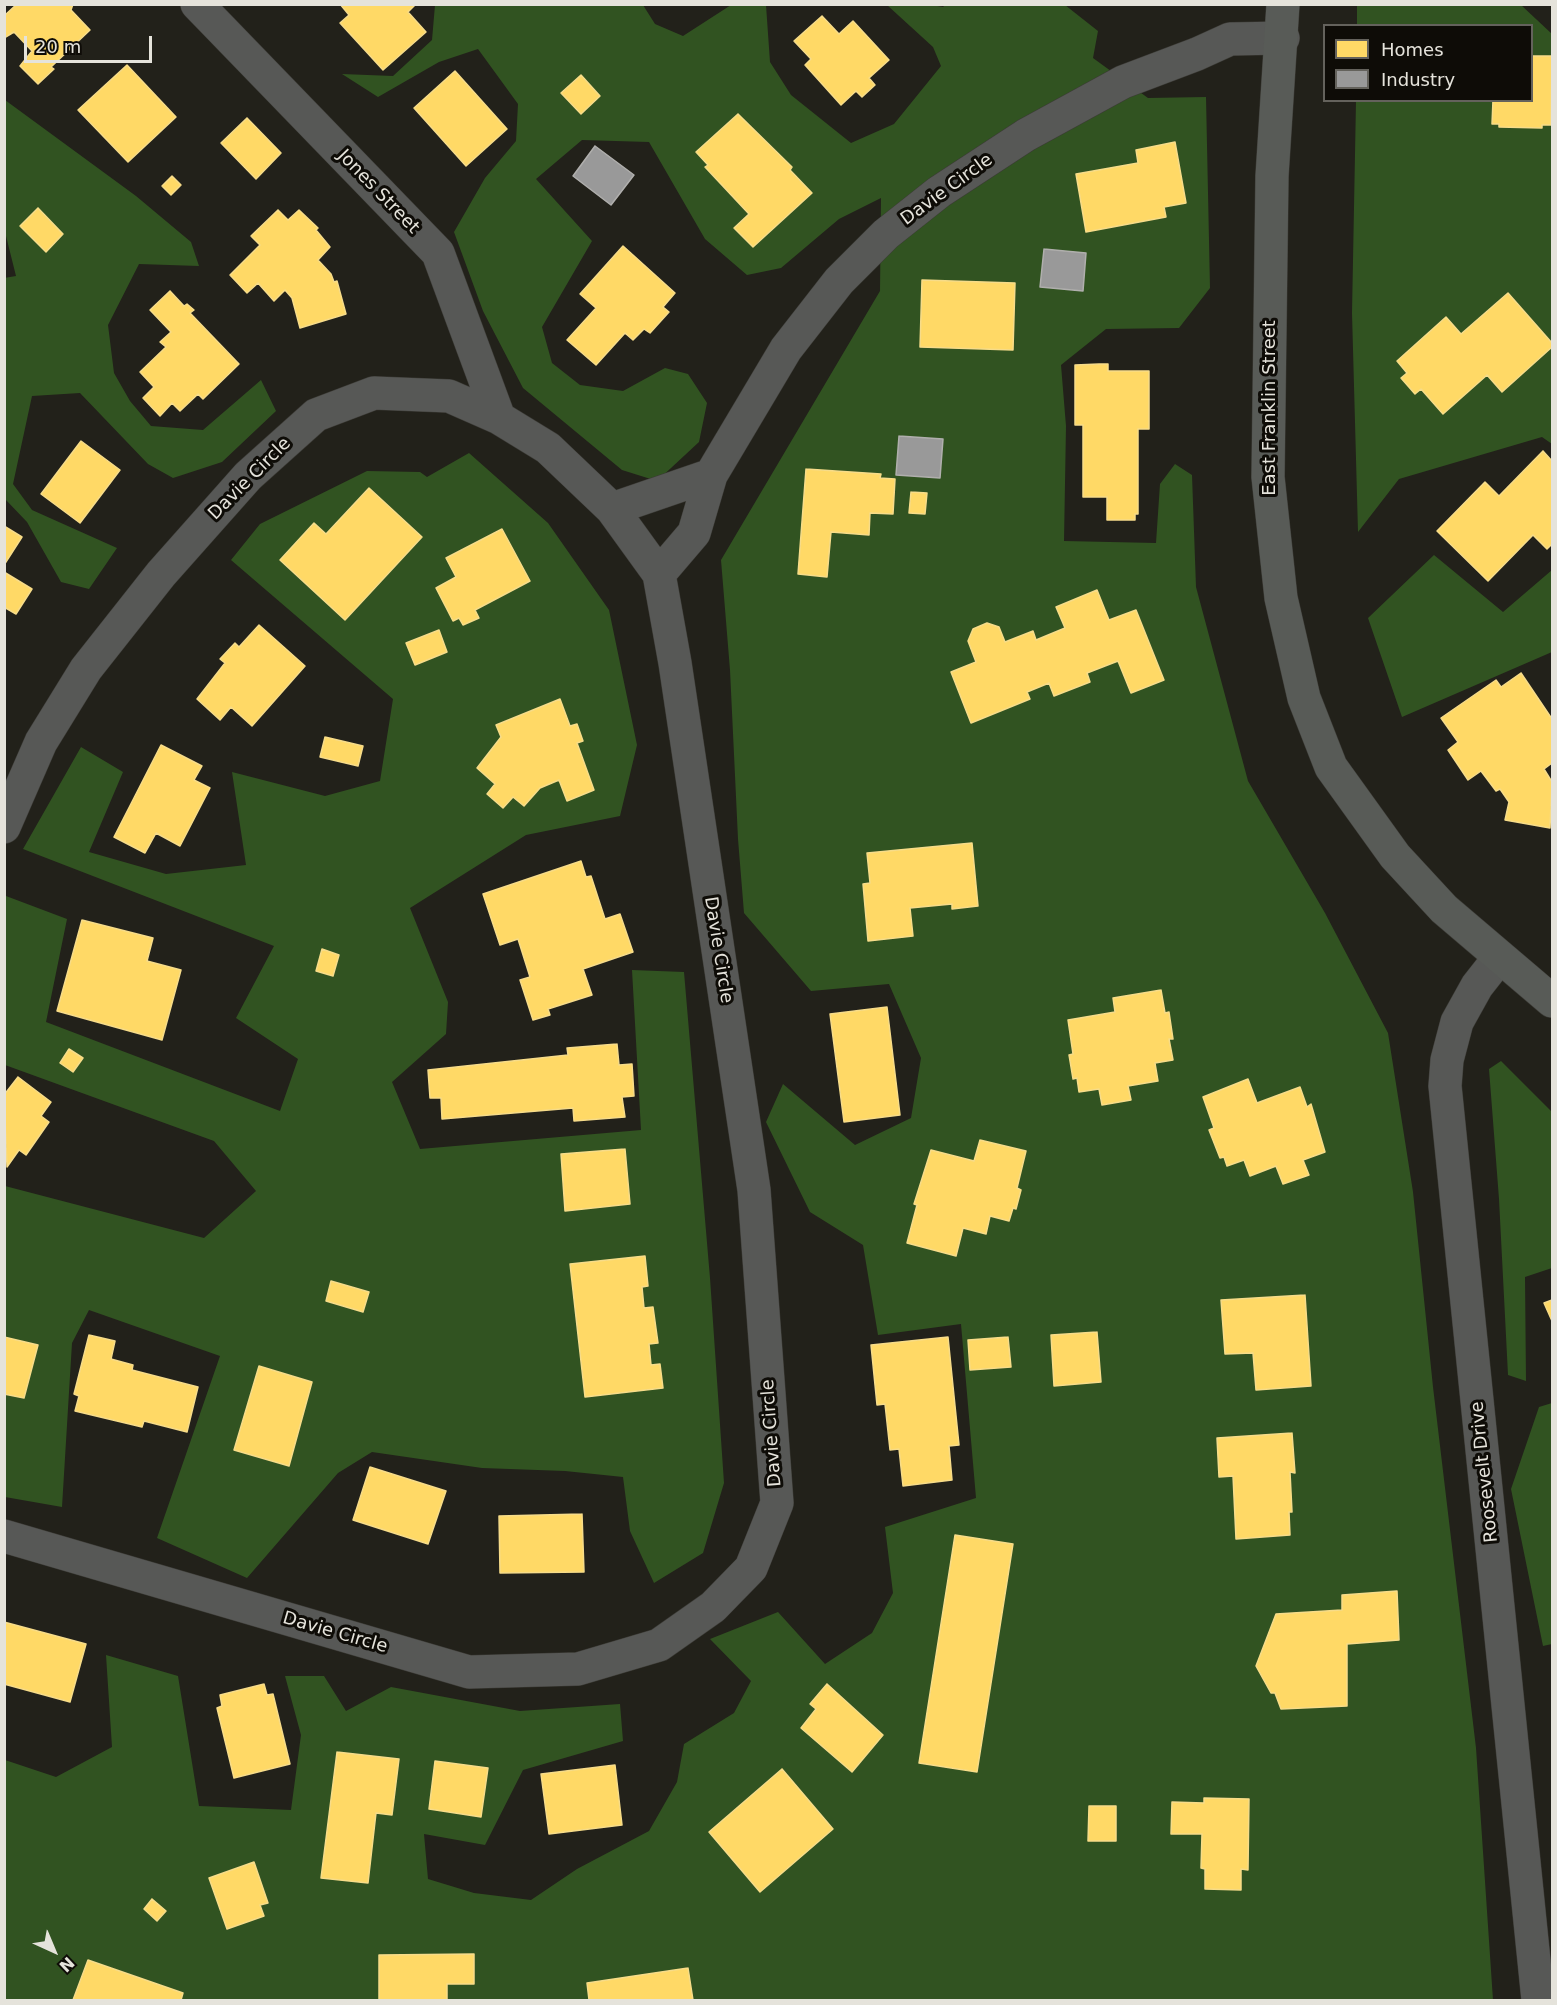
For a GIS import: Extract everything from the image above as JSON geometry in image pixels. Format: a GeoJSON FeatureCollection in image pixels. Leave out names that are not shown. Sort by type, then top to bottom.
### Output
{"type":"FeatureCollection","features":[{"type":"Feature","properties":{"kind":"main road","name":"East Franklin Street"},"geometry":{"type":"LineString","coordinates":[[1283,4],[1272,176],[1268,477],[1281,598],[1304,698],[1331,767],[1395,856],[1444,909],[1552,1001]]}},
{"type":"Feature","properties":{"kind":"street","name":"Jones Street"},"geometry":{"type":"LineString","coordinates":[[197,4],[438,253],[500,418]]}},
{"type":"Feature","properties":{"kind":"street","name":"Davie Circle"},"geometry":{"type":"LineString","coordinates":[[659,574],[694,533],[711,475],[786,349],[839,281],[886,234],[939,192],[1026,135],[1123,82],[1230,39],[1282,38]]}},
{"type":"Feature","properties":{"kind":"street","name":"Davie Circle"},"geometry":{"type":"LineString","coordinates":[[4,827],[41,742],[86,669],[161,574],[248,476],[316,415],[374,393],[449,396],[500,418],[548,448],[612,509],[659,574],[675,663],[754,1190],[777,1503],[751,1568],[713,1607],[658,1645],[578,1669],[469,1672],[4,1536]]}},
{"type":"Feature","properties":{"kind":"street"},"geometry":{"type":"LineString","coordinates":[[612,509],[711,475]]}},
{"type":"Feature","properties":{"kind":"street","name":"Roosevelt Drive"},"geometry":{"type":"LineString","coordinates":[[1499,958],[1477,986],[1457,1022],[1447,1060],[1445,1086],[1538,2001]]}},
{"type":"Feature","properties":{"kind":"green space"},"geometry":{"type":"Polygon","coordinates":[[[926,4],[943,7],[946,4],[1065,5],[1098,31],[1093,58],[1148,98],[1206,97],[1210,288],[1179,328],[1106,329],[1061,365],[1066,426],[1064,541],[1156,543],[1160,484],[1175,464],[1192,475],[1196,587],[1248,781],[1325,913],[1388,1033],[1413,1192],[1433,1387],[1476,1748],[1493,2000],[5,2000],[5,1760],[56,1777],[112,1747],[106,1655],[178,1676],[199,1806],[291,1810],[301,1735],[285,1676],[324,1676],[346,1711],[391,1687],[520,1711],[620,1704],[623,1741],[523,1770],[485,1845],[424,1834],[428,1879],[474,1893],[531,1900],[577,1869],[649,1831],[677,1782],[684,1744],[734,1713],[751,1681],[710,1639],[778,1612],[825,1664],[872,1633],[893,1593],[885,1527],[976,1498],[961,1324],[878,1335],[863,1245],[810,1212],[766,1122],[783,1084],[855,1145],[911,1118],[921,1058],[889,984],[811,991],[744,913],[738,839],[730,670],[721,560],[880,291],[881,198],[839,219],[781,268],[747,275],[705,239],[649,142],[582,140],[536,179],[592,241],[542,327],[552,363],[580,385],[623,391],[665,368],[688,374],[707,403],[699,442],[657,481],[622,470],[523,388],[483,311],[454,232],[485,178],[516,141],[518,104],[478,49],[439,62],[378,97],[342,74],[393,76],[432,40],[435,5],[643,5],[655,24],[683,36],[731,5],[766,5],[770,62],[791,95],[851,143],[894,124],[941,66],[933,47],[887,5],[926,4]]]}},
{"type":"Feature","properties":{"kind":"green space"},"geometry":{"type":"Polygon","coordinates":[[[1357,5],[1521,5],[1552,34],[1552,444],[1542,437],[1399,479],[1358,532],[1352,313],[1356,102],[1533,102],[1533,24],[1357,24],[1357,5]]]}},
{"type":"Feature","properties":{"kind":"green space"},"geometry":{"type":"Polygon","coordinates":[[[5,100],[136,196],[191,242],[199,266],[139,264],[108,325],[114,373],[130,401],[151,426],[203,430],[261,380],[276,411],[222,462],[173,478],[148,464],[80,393],[32,396],[13,484],[32,510],[117,548],[89,589],[61,582],[27,522],[5,499],[4,278],[16,276],[5,232],[5,100]]]}},
{"type":"Feature","properties":{"kind":"green space"},"geometry":{"type":"Polygon","coordinates":[[[469,453],[548,523],[609,610],[637,745],[620,816],[526,835],[410,908],[448,1002],[446,1034],[392,1082],[420,1149],[641,1130],[632,970],[684,972],[710,1278],[724,1483],[703,1553],[654,1583],[630,1531],[623,1477],[565,1471],[482,1468],[372,1452],[338,1473],[247,1578],[157,1538],[220,1356],[89,1310],[72,1343],[62,1507],[5,1497],[5,1186],[204,1238],[256,1191],[214,1141],[5,1065],[4,900],[6,896],[67,919],[46,1022],[280,1111],[298,1059],[236,1018],[274,946],[23,849],[81,747],[123,772],[89,852],[166,874],[246,865],[232,772],[325,796],[380,781],[393,699],[231,560],[260,524],[367,471],[420,472],[427,477],[469,453]]]}},
{"type":"Feature","properties":{"kind":"green space"},"geometry":{"type":"Polygon","coordinates":[[[1434,555],[1503,612],[1552,570],[1552,652],[1402,717],[1368,618],[1434,555]]]}},
{"type":"Feature","properties":{"kind":"green space"},"geometry":{"type":"Polygon","coordinates":[[[1501,1061],[1552,1112],[1552,1268],[1525,1277],[1526,1381],[1508,1375],[1499,1199],[1489,1069],[1501,1061]]]}},
{"type":"Feature","properties":{"kind":"green space"},"geometry":{"type":"Polygon","coordinates":[[[1552,1403],[1552,1644],[1543,1646],[1511,1489],[1539,1407],[1552,1403]]]}},
{"type":"Feature","properties":{"kind":"building: Homes"},"geometry":{"type":"Polygon","coordinates":[[[17,4],[73,4],[71,10],[90,30],[51,67],[54,69],[38,84],[20,66],[32,51],[14,32],[4,38],[4,16],[17,4]]]}},
{"type":"Feature","properties":{"kind":"building: Homes"},"geometry":{"type":"Polygon","coordinates":[[[340,4],[416,4],[408,12],[426,32],[383,70],[340,23],[349,15],[340,4]]]}},
{"type":"Feature","properties":{"kind":"building: Homes"},"geometry":{"type":"Polygon","coordinates":[[[822,16],[839,34],[853,21],[889,60],[869,78],[875,85],[862,97],[856,91],[841,105],[805,65],[811,59],[794,41],[822,16]]]}},
{"type":"Feature","properties":{"kind":"building: Homes"},"geometry":{"type":"Polygon","coordinates":[[[1533,56],[1552,56],[1551,125],[1542,125],[1542,128],[1499,127],[1499,124],[1492,124],[1493,102],[1533,102],[1533,56]]]}},
{"type":"Feature","properties":{"kind":"building: Homes"},"geometry":{"type":"Polygon","coordinates":[[[127,65],[176,117],[128,162],[78,110],[127,65]]]}},
{"type":"Feature","properties":{"kind":"building: Homes"},"geometry":{"type":"Polygon","coordinates":[[[455,71],[507,129],[466,166],[414,108],[455,71]]]}},
{"type":"Feature","properties":{"kind":"building: Homes"},"geometry":{"type":"Polygon","coordinates":[[[581,75],[600,96],[581,114],[561,93],[581,75]]]}},
{"type":"Feature","properties":{"kind":"building: Homes"},"geometry":{"type":"Polygon","coordinates":[[[738,114],[792,167],[790,170],[812,193],[753,247],[734,228],[749,214],[705,167],[708,165],[696,152],[738,114]]]}},
{"type":"Feature","properties":{"kind":"building: Homes"},"geometry":{"type":"Polygon","coordinates":[[[247,118],[281,153],[256,179],[221,143],[247,118]]]}},
{"type":"Feature","properties":{"kind":"building: Homes"},"geometry":{"type":"Polygon","coordinates":[[[1175,142],[1186,203],[1164,207],[1166,217],[1086,232],[1076,174],[1138,163],[1136,150],[1175,142]]]}},
{"type":"Feature","properties":{"kind":"building: Homes"},"geometry":{"type":"Polygon","coordinates":[[[172,176],[181,185],[171,195],[162,186],[172,176]]]}},
{"type":"Feature","properties":{"kind":"building: Homes"},"geometry":{"type":"Polygon","coordinates":[[[38,208],[63,234],[46,252],[20,226],[38,208]]]}},
{"type":"Feature","properties":{"kind":"building: Homes"},"geometry":{"type":"Polygon","coordinates":[[[278,210],[288,220],[299,210],[318,228],[316,230],[330,247],[318,260],[331,274],[334,282],[337,281],[346,314],[300,328],[292,298],[285,290],[274,301],[258,283],[247,293],[230,275],[260,245],[251,236],[278,210]]]}},
{"type":"Feature","properties":{"kind":"building: Homes"},"geometry":{"type":"Polygon","coordinates":[[[623,246],[675,293],[663,307],[669,312],[650,333],[644,329],[633,340],[625,333],[596,365],[567,340],[596,308],[580,294],[623,246]]]}},
{"type":"Feature","properties":{"kind":"building: Homes"},"geometry":{"type":"Polygon","coordinates":[[[922,280],[1015,283],[1013,350],[920,347],[922,280]]]}},
{"type":"Feature","properties":{"kind":"building: Homes"},"geometry":{"type":"Polygon","coordinates":[[[170,291],[184,306],[187,304],[194,310],[190,313],[239,364],[203,399],[198,394],[180,411],[172,403],[160,416],[143,398],[154,387],[140,372],[166,347],[160,342],[171,332],[150,310],[170,291]]]}},
{"type":"Feature","properties":{"kind":"building: Homes"},"geometry":{"type":"Polygon","coordinates":[[[1508,293],[1552,343],[1552,347],[1502,392],[1487,375],[1443,414],[1421,389],[1415,394],[1401,378],[1407,373],[1397,361],[1446,317],[1461,334],[1508,293]]]}},
{"type":"Feature","properties":{"kind":"building: Homes"},"geometry":{"type":"Polygon","coordinates":[[[1108,364],[1108,371],[1149,371],[1149,429],[1138,429],[1138,514],[1135,514],[1135,520],[1107,520],[1107,497],[1083,497],[1083,425],[1075,425],[1075,365],[1108,364]]]}},
{"type":"Feature","properties":{"kind":"building: Homes"},"geometry":{"type":"Polygon","coordinates":[[[81,441],[120,470],[80,523],[41,494],[81,441]]]}},
{"type":"Feature","properties":{"kind":"building: Homes"},"geometry":{"type":"Polygon","coordinates":[[[1543,451],[1552,461],[1552,544],[1547,549],[1533,535],[1488,581],[1437,531],[1485,482],[1499,496],[1543,451]]]}},
{"type":"Feature","properties":{"kind":"building: Homes"},"geometry":{"type":"Polygon","coordinates":[[[806,469],[881,474],[880,478],[895,479],[893,514],[870,513],[869,535],[831,532],[827,577],[798,574],[806,469]]]}},
{"type":"Feature","properties":{"kind":"building: Homes"},"geometry":{"type":"Polygon","coordinates":[[[369,488],[422,537],[345,620],[280,560],[314,523],[326,534],[369,488]]]}},
{"type":"Feature","properties":{"kind":"building: Homes"},"geometry":{"type":"Polygon","coordinates":[[[911,492],[927,493],[925,514],[909,513],[911,492]]]}},
{"type":"Feature","properties":{"kind":"building: Homes"},"geometry":{"type":"Polygon","coordinates":[[[4,526],[22,537],[4,565],[4,526]]]}},
{"type":"Feature","properties":{"kind":"building: Homes"},"geometry":{"type":"Polygon","coordinates":[[[502,529],[530,581],[475,610],[479,618],[463,625],[459,618],[453,621],[436,588],[456,577],[446,558],[502,529]]]}},
{"type":"Feature","properties":{"kind":"building: Homes"},"geometry":{"type":"Polygon","coordinates":[[[4,572],[32,589],[16,614],[4,607],[4,572]]]}},
{"type":"Feature","properties":{"kind":"building: Homes"},"geometry":{"type":"Polygon","coordinates":[[[1097,590],[1109,620],[1136,610],[1164,680],[1131,693],[1118,661],[1087,673],[1090,682],[1054,696],[1049,683],[1027,692],[1030,699],[971,723],[951,672],[976,662],[968,641],[973,629],[987,623],[999,627],[1005,642],[1033,631],[1036,640],[1065,628],[1056,607],[1097,590]]]}},
{"type":"Feature","properties":{"kind":"building: Homes"},"geometry":{"type":"Polygon","coordinates":[[[259,625],[305,666],[252,726],[231,707],[220,720],[197,699],[225,663],[220,659],[235,643],[239,647],[259,625]]]}},
{"type":"Feature","properties":{"kind":"building: Homes"},"geometry":{"type":"Polygon","coordinates":[[[439,630],[447,652],[415,665],[406,643],[439,630]]]}},
{"type":"Feature","properties":{"kind":"building: Homes"},"geometry":{"type":"Polygon","coordinates":[[[1521,673],[1552,719],[1552,763],[1544,769],[1552,782],[1550,828],[1505,820],[1509,802],[1500,789],[1496,791],[1481,771],[1468,780],[1448,750],[1458,742],[1441,718],[1496,680],[1501,687],[1521,673]]]}},
{"type":"Feature","properties":{"kind":"building: Homes"},"geometry":{"type":"Polygon","coordinates":[[[560,699],[570,726],[577,724],[583,741],[577,743],[594,790],[567,801],[559,780],[540,788],[524,806],[513,797],[503,808],[487,794],[495,784],[477,768],[501,737],[496,725],[560,699]]]}},
{"type":"Feature","properties":{"kind":"building: Homes"},"geometry":{"type":"Polygon","coordinates":[[[325,737],[363,746],[358,766],[320,757],[325,737]]]}},
{"type":"Feature","properties":{"kind":"building: Homes"},"geometry":{"type":"Polygon","coordinates":[[[161,745],[202,766],[194,780],[210,788],[180,846],[156,833],[145,853],[114,837],[161,745]]]}},
{"type":"Feature","properties":{"kind":"building: Homes"},"geometry":{"type":"Polygon","coordinates":[[[972,843],[978,906],[952,909],[952,904],[910,908],[913,936],[868,941],[863,884],[870,883],[867,853],[972,843]]]}},
{"type":"Feature","properties":{"kind":"building: Homes"},"geometry":{"type":"Polygon","coordinates":[[[581,861],[586,877],[591,876],[605,919],[620,914],[633,952],[583,969],[592,995],[548,1009],[550,1015],[533,1020],[520,980],[530,977],[518,939],[500,945],[483,894],[581,861]]]}},
{"type":"Feature","properties":{"kind":"building: Homes"},"geometry":{"type":"Polygon","coordinates":[[[82,920],[153,938],[147,961],[181,970],[162,1040],[57,1011],[82,920]]]}},
{"type":"Feature","properties":{"kind":"building: Homes"},"geometry":{"type":"Polygon","coordinates":[[[322,949],[339,955],[333,976],[316,971],[322,949]]]}},
{"type":"Feature","properties":{"kind":"building: Homes"},"geometry":{"type":"Polygon","coordinates":[[[1161,990],[1165,1013],[1169,1012],[1173,1039],[1169,1039],[1173,1060],[1155,1063],[1158,1081],[1128,1086],[1131,1100],[1102,1105],[1099,1089],[1079,1092],[1077,1078],[1073,1079],[1069,1055],[1073,1054],[1068,1020],[1115,1012],[1113,998],[1161,990]]]}},
{"type":"Feature","properties":{"kind":"building: Homes"},"geometry":{"type":"Polygon","coordinates":[[[887,1007],[900,1115],[844,1122],[830,1014],[887,1007]]]}},
{"type":"Feature","properties":{"kind":"building: Homes"},"geometry":{"type":"Polygon","coordinates":[[[617,1044],[619,1065],[632,1064],[634,1096],[622,1097],[625,1117],[574,1121],[573,1108],[442,1119],[441,1098],[430,1098],[428,1070],[568,1055],[567,1048],[617,1044]]]}},
{"type":"Feature","properties":{"kind":"building: Homes"},"geometry":{"type":"Polygon","coordinates":[[[69,1049],[83,1058],[73,1072],[60,1063],[69,1049]]]}},
{"type":"Feature","properties":{"kind":"building: Homes"},"geometry":{"type":"Polygon","coordinates":[[[18,1077],[51,1102],[41,1116],[49,1122],[26,1155],[19,1150],[7,1167],[4,1095],[18,1077]]]}},
{"type":"Feature","properties":{"kind":"building: Homes"},"geometry":{"type":"Polygon","coordinates":[[[1248,1079],[1257,1103],[1300,1087],[1307,1107],[1311,1104],[1325,1152],[1303,1160],[1309,1175],[1283,1184],[1276,1166],[1250,1176],[1244,1160],[1227,1166],[1224,1157],[1220,1158],[1209,1130],[1214,1128],[1203,1097],[1248,1079]]]}},
{"type":"Feature","properties":{"kind":"building: Homes"},"geometry":{"type":"Polygon","coordinates":[[[980,1140],[1026,1151],[1017,1188],[1021,1190],[1016,1209],[1013,1208],[1009,1221],[990,1216],[986,1234],[963,1228],[956,1256],[907,1243],[917,1205],[914,1204],[931,1150],[974,1161],[980,1140]]]}},
{"type":"Feature","properties":{"kind":"building: Homes"},"geometry":{"type":"Polygon","coordinates":[[[625,1149],[630,1204],[565,1211],[561,1154],[625,1149]]]}},
{"type":"Feature","properties":{"kind":"building: Homes"},"geometry":{"type":"Polygon","coordinates":[[[645,1256],[648,1286],[642,1287],[644,1308],[653,1307],[658,1343],[649,1344],[651,1365],[660,1364],[663,1388],[585,1397],[570,1264],[645,1256]]]}},
{"type":"Feature","properties":{"kind":"building: Homes"},"geometry":{"type":"Polygon","coordinates":[[[331,1281],[369,1292],[363,1312],[326,1301],[331,1281]]]}},
{"type":"Feature","properties":{"kind":"building: Homes"},"geometry":{"type":"Polygon","coordinates":[[[1305,1295],[1311,1386],[1256,1390],[1253,1353],[1225,1354],[1221,1300],[1305,1295]]]}},
{"type":"Feature","properties":{"kind":"building: Homes"},"geometry":{"type":"Polygon","coordinates":[[[1552,1300],[1552,1321],[1544,1303],[1552,1300]]]}},
{"type":"Feature","properties":{"kind":"building: Homes"},"geometry":{"type":"Polygon","coordinates":[[[1097,1332],[1101,1382],[1054,1386],[1051,1335],[1097,1332]]]}},
{"type":"Feature","properties":{"kind":"building: Homes"},"geometry":{"type":"Polygon","coordinates":[[[89,1335],[115,1341],[111,1359],[133,1365],[132,1370],[198,1387],[187,1432],[144,1421],[142,1427],[75,1411],[79,1396],[74,1394],[89,1335]]]}},
{"type":"Feature","properties":{"kind":"building: Homes"},"geometry":{"type":"Polygon","coordinates":[[[4,1337],[38,1345],[24,1398],[4,1394],[4,1337]]]}},
{"type":"Feature","properties":{"kind":"building: Homes"},"geometry":{"type":"Polygon","coordinates":[[[948,1337],[959,1445],[949,1446],[952,1480],[903,1486],[899,1449],[890,1450],[885,1404],[877,1405],[871,1345],[948,1337]]]}},
{"type":"Feature","properties":{"kind":"building: Homes"},"geometry":{"type":"Polygon","coordinates":[[[1008,1337],[1011,1367],[970,1370],[968,1340],[1008,1337]]]}},
{"type":"Feature","properties":{"kind":"building: Homes"},"geometry":{"type":"Polygon","coordinates":[[[259,1366],[312,1382],[289,1466],[234,1450],[259,1366]]]}},
{"type":"Feature","properties":{"kind":"building: Homes"},"geometry":{"type":"Polygon","coordinates":[[[1292,1433],[1295,1473],[1290,1472],[1292,1512],[1289,1512],[1290,1535],[1236,1539],[1233,1476],[1219,1477],[1217,1438],[1292,1433]]]}},
{"type":"Feature","properties":{"kind":"building: Homes"},"geometry":{"type":"Polygon","coordinates":[[[370,1467],[446,1491],[428,1544],[353,1520],[370,1467]]]}},
{"type":"Feature","properties":{"kind":"building: Homes"},"geometry":{"type":"Polygon","coordinates":[[[582,1514],[584,1572],[500,1573],[499,1516],[582,1514]]]}},
{"type":"Feature","properties":{"kind":"building: Homes"},"geometry":{"type":"Polygon","coordinates":[[[955,1535],[1013,1544],[977,1772],[919,1763],[955,1535]]]}},
{"type":"Feature","properties":{"kind":"building: Homes"},"geometry":{"type":"Polygon","coordinates":[[[1397,1591],[1399,1640],[1347,1644],[1347,1706],[1281,1709],[1275,1693],[1271,1693],[1256,1666],[1276,1614],[1342,1610],[1342,1595],[1397,1591]]]}},
{"type":"Feature","properties":{"kind":"building: Homes"},"geometry":{"type":"Polygon","coordinates":[[[4,1622],[86,1644],[70,1702],[4,1684],[4,1622]]]}},
{"type":"Feature","properties":{"kind":"building: Homes"},"geometry":{"type":"Polygon","coordinates":[[[264,1684],[267,1695],[273,1694],[290,1764],[234,1778],[217,1708],[222,1706],[220,1695],[264,1684]]]}},
{"type":"Feature","properties":{"kind":"building: Homes"},"geometry":{"type":"Polygon","coordinates":[[[827,1684],[883,1735],[852,1772],[801,1728],[816,1709],[810,1704],[827,1684]]]}},
{"type":"Feature","properties":{"kind":"building: Homes"},"geometry":{"type":"Polygon","coordinates":[[[337,1752],[399,1759],[392,1815],[376,1813],[368,1883],[321,1878],[337,1752]]]}},
{"type":"Feature","properties":{"kind":"building: Homes"},"geometry":{"type":"Polygon","coordinates":[[[435,1761],[488,1768],[481,1817],[429,1809],[435,1761]]]}},
{"type":"Feature","properties":{"kind":"building: Homes"},"geometry":{"type":"Polygon","coordinates":[[[615,1765],[622,1825],[549,1834],[541,1774],[615,1765]]]}},
{"type":"Feature","properties":{"kind":"building: Homes"},"geometry":{"type":"Polygon","coordinates":[[[782,1769],[833,1829],[760,1892],[709,1832],[782,1769]]]}},
{"type":"Feature","properties":{"kind":"building: Homes"},"geometry":{"type":"Polygon","coordinates":[[[1204,1798],[1249,1799],[1248,1870],[1241,1869],[1241,1890],[1205,1889],[1205,1869],[1201,1868],[1202,1834],[1171,1834],[1172,1802],[1204,1803],[1204,1798]]]}},
{"type":"Feature","properties":{"kind":"building: Homes"},"geometry":{"type":"Polygon","coordinates":[[[1089,1806],[1116,1806],[1116,1841],[1088,1841],[1089,1806]]]}},
{"type":"Feature","properties":{"kind":"building: Homes"},"geometry":{"type":"Polygon","coordinates":[[[254,1862],[268,1903],[260,1905],[264,1916],[227,1929],[209,1878],[254,1862]]]}},
{"type":"Feature","properties":{"kind":"building: Homes"},"geometry":{"type":"Polygon","coordinates":[[[152,1899],[166,1911],[157,1921],[144,1909],[152,1899]]]}},
{"type":"Feature","properties":{"kind":"building: Homes"},"geometry":{"type":"Polygon","coordinates":[[[474,1954],[474,1984],[447,1984],[447,2000],[379,2000],[379,1955],[474,1954]]]}},
{"type":"Feature","properties":{"kind":"building: Homes"},"geometry":{"type":"Polygon","coordinates":[[[88,1960],[183,1993],[181,2000],[73,2000],[88,1960]]]}},
{"type":"Feature","properties":{"kind":"building: Homes"},"geometry":{"type":"Polygon","coordinates":[[[688,1968],[693,2000],[589,2000],[587,1983],[688,1968]]]}},
{"type":"Feature","properties":{"kind":"building: Industry"},"geometry":{"type":"Polygon","coordinates":[[[595,146],[634,175],[611,205],[573,176],[595,146]]]}},
{"type":"Feature","properties":{"kind":"building: Industry"},"geometry":{"type":"Polygon","coordinates":[[[1044,249],[1086,253],[1083,291],[1040,287],[1044,249]]]}},
{"type":"Feature","properties":{"kind":"building: Industry"},"geometry":{"type":"Polygon","coordinates":[[[899,436],[943,439],[940,478],[896,475],[899,436]]]}}]}
